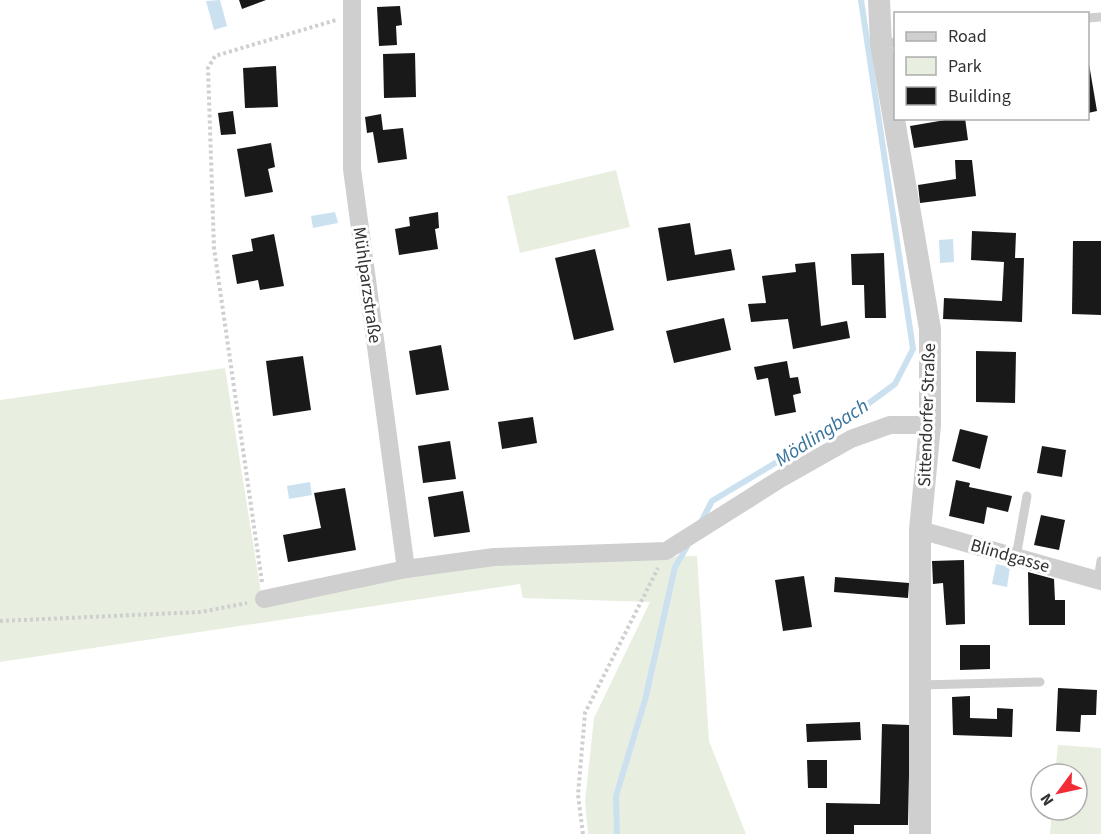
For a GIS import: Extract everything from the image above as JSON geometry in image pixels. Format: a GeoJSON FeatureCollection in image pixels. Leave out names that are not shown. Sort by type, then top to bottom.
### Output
{"type":"FeatureCollection","features":[{"type":"Feature","properties":{"kind":"street","name":"Sittendorfer Straße"},"geometry":{"type":"LineString","coordinates":[[879,0],[894,84]]}},
{"type":"Feature","properties":{"kind":"street","name":"Mühlparzstraße"},"geometry":{"type":"LineString","coordinates":[[352,8],[352,169],[406,569]]}},
{"type":"Feature","properties":{"kind":"street","name":"Sittendorfer Straße"},"geometry":{"type":"LineString","coordinates":[[899,120],[930,329],[930,425],[920,530],[920,834]]}},
{"type":"Feature","properties":{"kind":"street"},"geometry":{"type":"LineString","coordinates":[[264,599],[406,569],[494,557],[671,547],[780,479],[851,439],[890,425],[930,425]]}},
{"type":"Feature","properties":{"kind":"street","name":"Blindgasse"},"geometry":{"type":"LineString","coordinates":[[920,530],[1099,580]]}},
{"type":"Feature","properties":{"kind":"lane"},"geometry":{"type":"LineString","coordinates":[[1016,557],[1027,496]]}},
{"type":"Feature","properties":{"kind":"lane"},"geometry":{"type":"LineString","coordinates":[[1099,580],[1101,561]]}},
{"type":"Feature","properties":{"kind":"lane"},"geometry":{"type":"LineString","coordinates":[[920,685],[1040,682]]}},
{"type":"Feature","properties":{"kind":"path"},"geometry":{"type":"LineString","coordinates":[[0,621],[201,612],[264,599],[214,248],[208,68],[215,56],[352,8]]}},
{"type":"Feature","properties":{"kind":"path"},"geometry":{"type":"LineString","coordinates":[[583,834],[578,795],[585,713],[671,547]]}},
{"type":"Feature","properties":{"kind":"green space"},"geometry":{"type":"Polygon","coordinates":[[[616,170],[630,227],[520,253],[507,196],[616,170]]]}},
{"type":"Feature","properties":{"kind":"green space"},"geometry":{"type":"Polygon","coordinates":[[[225,368],[263,605],[414,574],[519,560],[697,556],[709,741],[746,834],[588,834],[585,802],[594,718],[650,602],[523,598],[520,584],[0,662],[0,400],[225,368]]]}},
{"type":"Feature","properties":{"kind":"green space"},"geometry":{"type":"Polygon","coordinates":[[[1058,745],[1101,748],[1101,834],[1050,834],[1051,822],[1089,822],[1089,762],[1056,762],[1058,745]]]}},
{"type":"Feature","properties":{"kind":"water"},"geometry":{"type":"Polygon","coordinates":[[[220,0],[227,26],[214,30],[206,1],[220,0]]]}},
{"type":"Feature","properties":{"kind":"water"},"geometry":{"type":"Polygon","coordinates":[[[335,212],[338,223],[313,228],[311,216],[335,212]]]}},
{"type":"Feature","properties":{"kind":"water"},"geometry":{"type":"Polygon","coordinates":[[[953,239],[954,262],[940,263],[939,240],[953,239]]]}},
{"type":"Feature","properties":{"kind":"water"},"geometry":{"type":"Polygon","coordinates":[[[310,482],[312,495],[289,499],[287,486],[310,482]]]}},
{"type":"Feature","properties":{"kind":"water"},"geometry":{"type":"Polygon","coordinates":[[[996,564],[1010,567],[1007,587],[992,584],[996,564]]]}},
{"type":"Feature","properties":{"kind":"building"},"geometry":{"type":"Polygon","coordinates":[[[239,0],[266,0],[242,9],[239,0]]]}},
{"type":"Feature","properties":{"kind":"building"},"geometry":{"type":"Polygon","coordinates":[[[400,6],[402,25],[396,26],[397,45],[379,46],[377,7],[400,6]]]}},
{"type":"Feature","properties":{"kind":"building"},"geometry":{"type":"Polygon","coordinates":[[[415,53],[416,97],[384,98],[383,54],[415,53]]]}},
{"type":"Feature","properties":{"kind":"building"},"geometry":{"type":"Polygon","coordinates":[[[1089,64],[1097,111],[1089,113],[1089,64]]]}},
{"type":"Feature","properties":{"kind":"building"},"geometry":{"type":"Polygon","coordinates":[[[276,66],[278,107],[245,108],[243,68],[276,66]]]}},
{"type":"Feature","properties":{"kind":"building"},"geometry":{"type":"Polygon","coordinates":[[[233,111],[236,134],[221,135],[218,113],[233,111]]]}},
{"type":"Feature","properties":{"kind":"building"},"geometry":{"type":"Polygon","coordinates":[[[381,114],[383,130],[403,128],[407,159],[378,163],[373,132],[367,133],[365,117],[381,114]]]}},
{"type":"Feature","properties":{"kind":"building"},"geometry":{"type":"Polygon","coordinates":[[[945,120],[965,120],[968,140],[914,148],[910,126],[945,120]]]}},
{"type":"Feature","properties":{"kind":"building"},"geometry":{"type":"Polygon","coordinates":[[[271,143],[275,167],[268,169],[273,192],[245,197],[237,149],[271,143]]]}},
{"type":"Feature","properties":{"kind":"building"},"geometry":{"type":"Polygon","coordinates":[[[955,160],[972,160],[976,196],[920,203],[918,185],[956,179],[955,160]]]}},
{"type":"Feature","properties":{"kind":"building"},"geometry":{"type":"Polygon","coordinates":[[[438,212],[439,228],[435,229],[438,249],[399,255],[395,229],[410,226],[409,217],[438,212]]]}},
{"type":"Feature","properties":{"kind":"building"},"geometry":{"type":"Polygon","coordinates":[[[690,223],[695,255],[731,249],[735,270],[667,281],[658,228],[690,223]]]}},
{"type":"Feature","properties":{"kind":"building"},"geometry":{"type":"Polygon","coordinates":[[[972,231],[1016,233],[1015,258],[1024,258],[1022,322],[943,319],[944,298],[1002,301],[1004,262],[971,260],[972,231]]]}},
{"type":"Feature","properties":{"kind":"building"},"geometry":{"type":"Polygon","coordinates":[[[274,234],[284,286],[260,290],[258,280],[237,284],[232,255],[253,251],[251,239],[274,234]]]}},
{"type":"Feature","properties":{"kind":"building"},"geometry":{"type":"Polygon","coordinates":[[[1073,241],[1101,241],[1101,315],[1072,314],[1073,241]]]}},
{"type":"Feature","properties":{"kind":"building"},"geometry":{"type":"Polygon","coordinates":[[[595,249],[614,330],[574,340],[555,258],[595,249]]]}},
{"type":"Feature","properties":{"kind":"building"},"geometry":{"type":"Polygon","coordinates":[[[884,253],[886,318],[865,318],[864,285],[852,285],[851,254],[884,253]]]}},
{"type":"Feature","properties":{"kind":"building"},"geometry":{"type":"Polygon","coordinates":[[[815,262],[821,326],[847,321],[850,338],[793,349],[788,319],[751,322],[748,304],[766,303],[762,276],[796,272],[795,264],[815,262]]]}},
{"type":"Feature","properties":{"kind":"building"},"geometry":{"type":"Polygon","coordinates":[[[724,318],[731,350],[674,363],[666,331],[724,318]]]}},
{"type":"Feature","properties":{"kind":"building"},"geometry":{"type":"Polygon","coordinates":[[[441,345],[449,390],[416,395],[409,351],[441,345]]]}},
{"type":"Feature","properties":{"kind":"building"},"geometry":{"type":"Polygon","coordinates":[[[976,351],[1016,352],[1015,403],[976,402],[976,351]]]}},
{"type":"Feature","properties":{"kind":"building"},"geometry":{"type":"Polygon","coordinates":[[[303,356],[311,410],[273,416],[266,361],[303,356]]]}},
{"type":"Feature","properties":{"kind":"building"},"geometry":{"type":"Polygon","coordinates":[[[787,361],[790,378],[798,377],[801,393],[793,395],[796,412],[775,416],[768,378],[757,380],[754,367],[787,361]]]}},
{"type":"Feature","properties":{"kind":"building"},"geometry":{"type":"Polygon","coordinates":[[[533,417],[537,443],[502,449],[498,422],[533,417]]]}},
{"type":"Feature","properties":{"kind":"building"},"geometry":{"type":"Polygon","coordinates":[[[960,429],[988,436],[980,469],[952,461],[960,429]]]}},
{"type":"Feature","properties":{"kind":"building"},"geometry":{"type":"Polygon","coordinates":[[[450,441],[456,479],[423,483],[418,446],[450,441]]]}},
{"type":"Feature","properties":{"kind":"building"},"geometry":{"type":"Polygon","coordinates":[[[1042,446],[1066,450],[1062,477],[1037,473],[1042,446]]]}},
{"type":"Feature","properties":{"kind":"building"},"geometry":{"type":"Polygon","coordinates":[[[956,480],[970,483],[969,487],[1012,496],[1008,512],[987,507],[984,524],[949,516],[956,480]]]}},
{"type":"Feature","properties":{"kind":"building"},"geometry":{"type":"Polygon","coordinates":[[[345,488],[356,550],[288,562],[283,535],[321,528],[314,493],[345,488]]]}},
{"type":"Feature","properties":{"kind":"building"},"geometry":{"type":"Polygon","coordinates":[[[463,491],[470,532],[434,537],[428,497],[463,491]]]}},
{"type":"Feature","properties":{"kind":"building"},"geometry":{"type":"Polygon","coordinates":[[[1041,515],[1065,520],[1059,550],[1034,545],[1041,515]]]}},
{"type":"Feature","properties":{"kind":"building"},"geometry":{"type":"Polygon","coordinates":[[[964,560],[965,624],[946,625],[943,583],[933,584],[932,561],[964,560]]]}},
{"type":"Feature","properties":{"kind":"building"},"geometry":{"type":"Polygon","coordinates":[[[1028,572],[1054,579],[1055,600],[1065,600],[1065,625],[1029,625],[1028,572]]]}},
{"type":"Feature","properties":{"kind":"building"},"geometry":{"type":"Polygon","coordinates":[[[804,576],[812,627],[783,631],[775,580],[804,576]]]}},
{"type":"Feature","properties":{"kind":"building"},"geometry":{"type":"Polygon","coordinates":[[[835,577],[909,583],[908,598],[834,592],[835,577]]]}},
{"type":"Feature","properties":{"kind":"building"},"geometry":{"type":"Polygon","coordinates":[[[960,645],[990,645],[990,669],[960,670],[960,645]]]}},
{"type":"Feature","properties":{"kind":"building"},"geometry":{"type":"Polygon","coordinates":[[[1058,688],[1097,690],[1096,715],[1081,715],[1080,732],[1056,731],[1058,688]]]}},
{"type":"Feature","properties":{"kind":"building"},"geometry":{"type":"Polygon","coordinates":[[[970,696],[970,718],[997,719],[997,708],[1013,709],[1012,737],[953,735],[952,697],[970,696]]]}},
{"type":"Feature","properties":{"kind":"building"},"geometry":{"type":"Polygon","coordinates":[[[860,722],[861,740],[807,742],[806,724],[860,722]]]}},
{"type":"Feature","properties":{"kind":"building"},"geometry":{"type":"Polygon","coordinates":[[[882,724],[910,725],[908,825],[854,825],[854,834],[826,834],[826,803],[880,804],[882,724]]]}},
{"type":"Feature","properties":{"kind":"building"},"geometry":{"type":"Polygon","coordinates":[[[807,760],[827,760],[827,788],[808,788],[807,760]]]}},
{"type":"Feature","properties":{"kind":"waterway","name":"Mödlingbach"},"geometry":{"type":"LineString","coordinates":[[700,524],[712,501],[842,423],[895,384],[913,349],[861,0]]}},
{"type":"Feature","properties":{"kind":"waterway","name":"Mödlingbach"},"geometry":{"type":"LineString","coordinates":[[617,834],[616,796],[645,700],[675,567],[689,543]]}}]}
